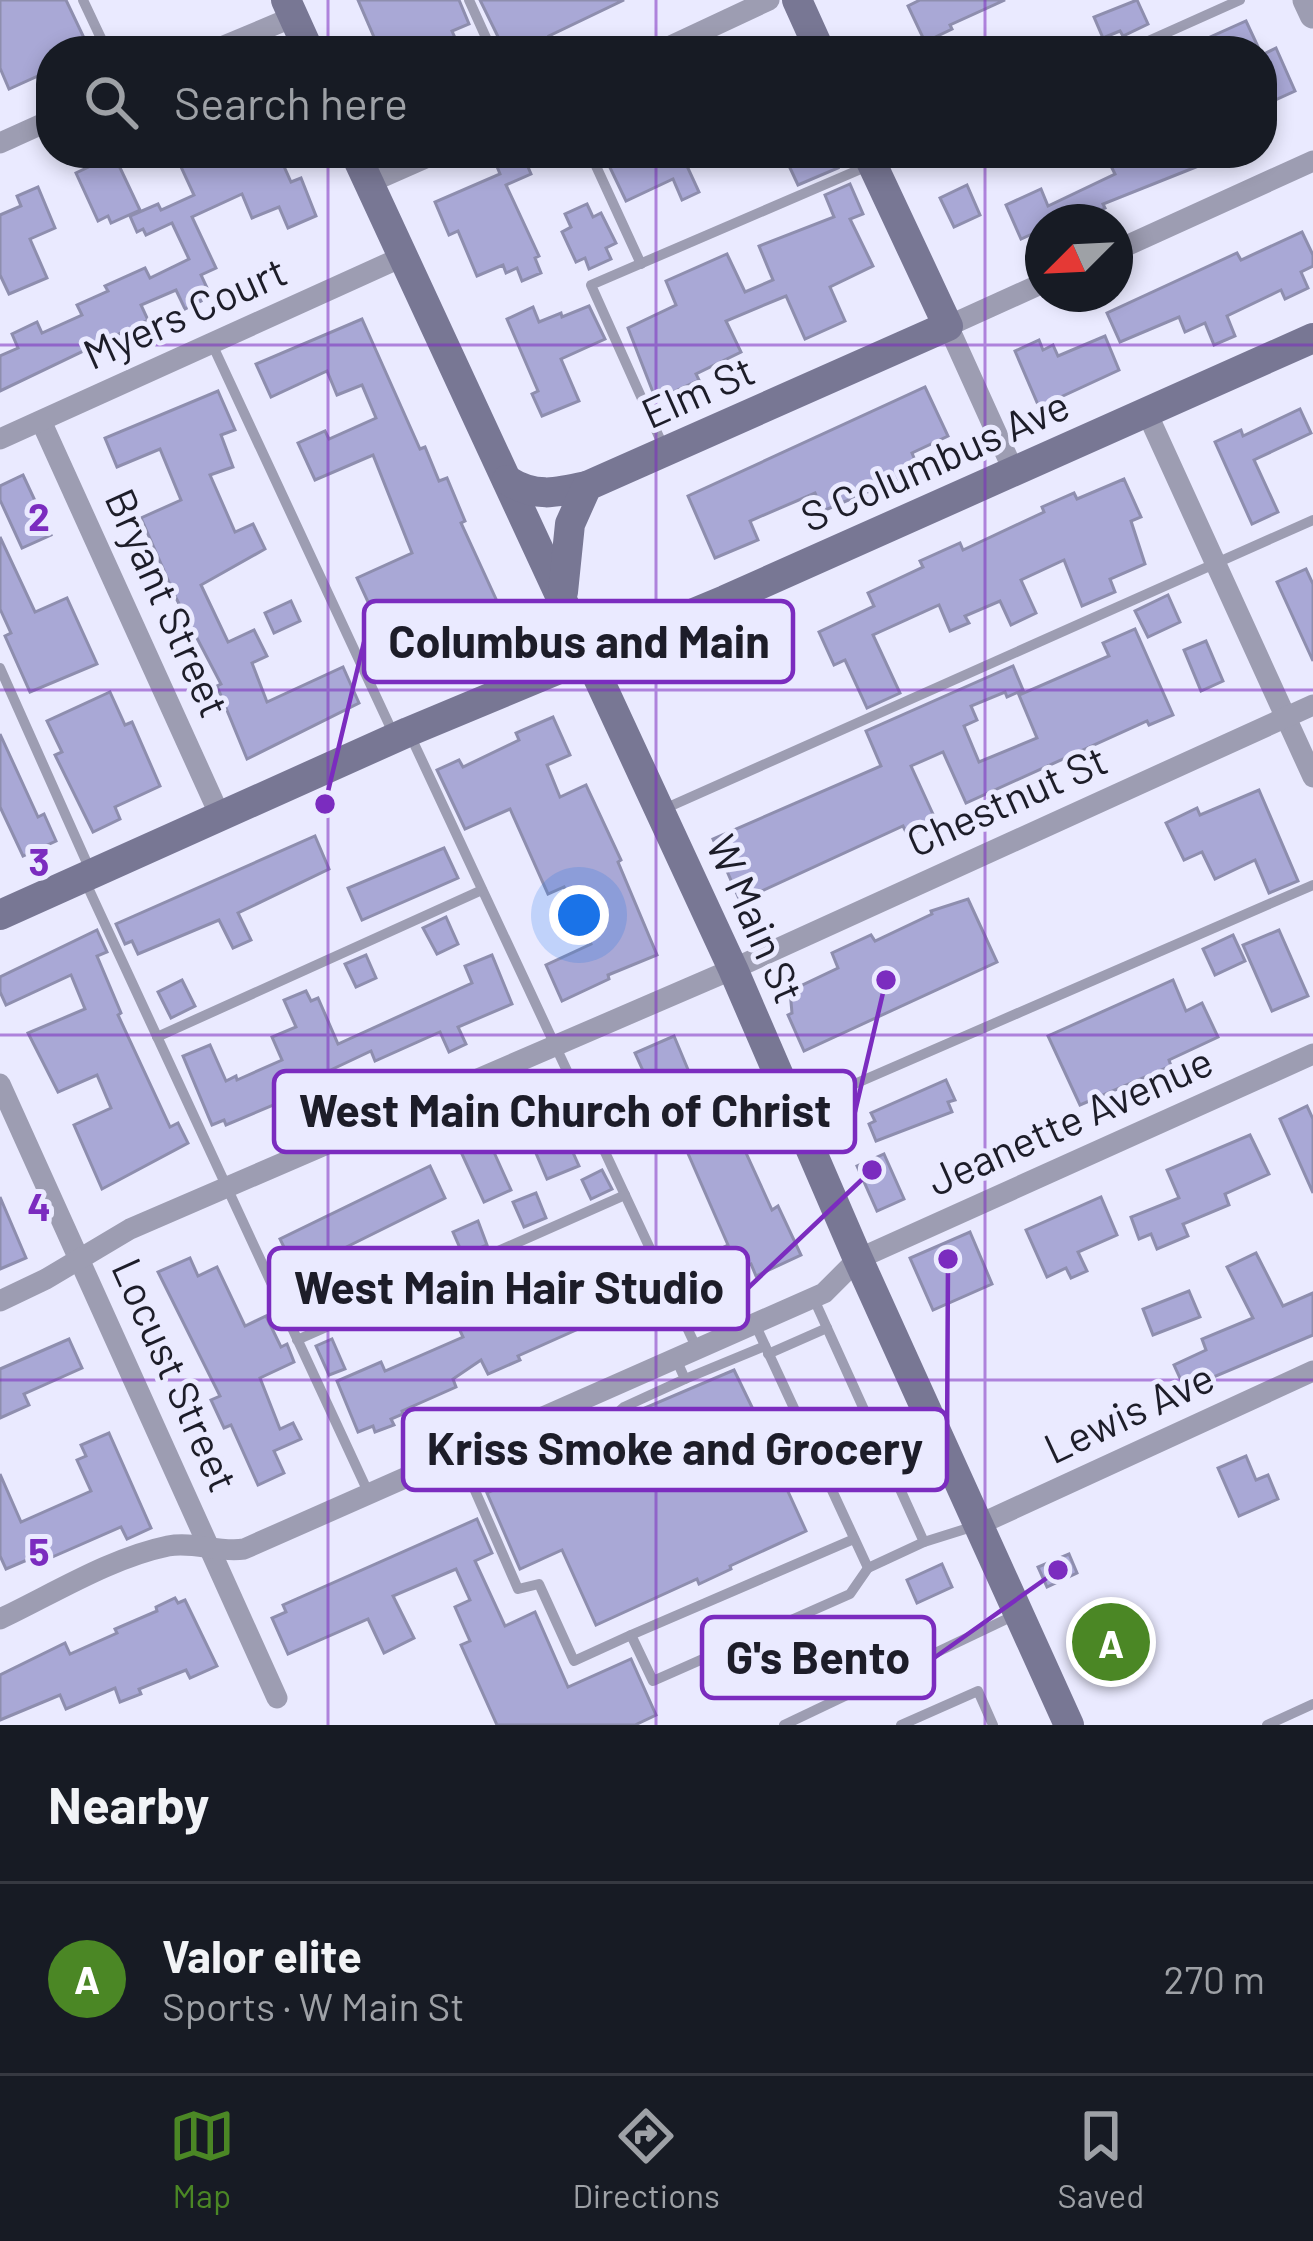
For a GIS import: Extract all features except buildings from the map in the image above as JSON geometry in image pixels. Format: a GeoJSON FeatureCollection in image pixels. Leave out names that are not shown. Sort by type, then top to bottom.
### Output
{"type":"FeatureCollection","features":[{"type":"Feature","properties":{"kind":"main road"},"geometry":{"type":"LineString","coordinates":[[796,0],[813,36]]}},
{"type":"Feature","properties":{"kind":"main road"},"geometry":{"type":"LineString","coordinates":[[289,8],[302,36]]}},
{"type":"Feature","properties":{"kind":"main road","name":"W Main St"},"geometry":{"type":"LineString","coordinates":[[362,168],[733,969],[1069,1725]]}},
{"type":"Feature","properties":{"kind":"main road"},"geometry":{"type":"LineString","coordinates":[[883,168],[948,326]]}},
{"type":"Feature","properties":{"kind":"main road","name":"Elm St"},"geometry":{"type":"LineString","coordinates":[[507,480],[525,492],[545,495],[587,486],[948,326]]}},
{"type":"Feature","properties":{"kind":"main road","name":"S Columbus Ave"},"geometry":{"type":"LineString","coordinates":[[0,915],[1313,338]]}},
{"type":"Feature","properties":{"kind":"main road"},"geometry":{"type":"LineString","coordinates":[[562,598],[570,524],[587,486]]}},
{"type":"Feature","properties":{"kind":"street"},"geometry":{"type":"LineString","coordinates":[[692,36],[769,0]]}},
{"type":"Feature","properties":{"kind":"street"},"geometry":{"type":"LineString","coordinates":[[1306,0],[1313,15]]}},
{"type":"Feature","properties":{"kind":"street"},"geometry":{"type":"LineString","coordinates":[[239,36],[289,8]]}},
{"type":"Feature","properties":{"kind":"street"},"geometry":{"type":"LineString","coordinates":[[0,143],[36,127]]}},
{"type":"Feature","properties":{"kind":"street"},"geometry":{"type":"LineString","coordinates":[[1133,243],[1313,161]]}},
{"type":"Feature","properties":{"kind":"street"},"geometry":{"type":"LineString","coordinates":[[369,183],[403,168]]}},
{"type":"Feature","properties":{"kind":"street","name":"Myers Court"},"geometry":{"type":"LineString","coordinates":[[0,440],[402,256]]}},
{"type":"Feature","properties":{"kind":"street"},"geometry":{"type":"LineString","coordinates":[[1014,472],[948,326],[1025,292]]}},
{"type":"Feature","properties":{"kind":"street"},"geometry":{"type":"LineString","coordinates":[[1147,413],[1313,777]]}},
{"type":"Feature","properties":{"kind":"street","name":"Bryant Street"},"geometry":{"type":"LineString","coordinates":[[41,421],[221,818]]}},
{"type":"Feature","properties":{"kind":"street","name":"Chestnut St"},"geometry":{"type":"LineString","coordinates":[[0,1301],[130,1229],[733,969],[1313,705]]}},
{"type":"Feature","properties":{"kind":"street","name":"Jeanette Avenue"},"geometry":{"type":"LineString","coordinates":[[0,1619],[166,1546],[244,1550],[548,1415],[686,1362],[824,1293],[858,1259],[1313,1054]]}},
{"type":"Feature","properties":{"kind":"street","name":"Locust Street"},"geometry":{"type":"LineString","coordinates":[[0,1084],[277,1698]]}},
{"type":"Feature","properties":{"kind":"street","name":"Lewis Ave"},"geometry":{"type":"LineString","coordinates":[[978,1525],[1313,1371]]}},
{"type":"Feature","properties":{"kind":"lane"},"geometry":{"type":"LineString","coordinates":[[83,0],[99,36]]}},
{"type":"Feature","properties":{"kind":"lane"},"geometry":{"type":"LineString","coordinates":[[470,0],[486,36]]}},
{"type":"Feature","properties":{"kind":"lane"},"geometry":{"type":"LineString","coordinates":[[1160,36],[1240,0]]}},
{"type":"Feature","properties":{"kind":"lane"},"geometry":{"type":"LineString","coordinates":[[597,168],[640,264]]}},
{"type":"Feature","properties":{"kind":"lane"},"geometry":{"type":"LineString","coordinates":[[666,452],[592,285],[854,168]]}},
{"type":"Feature","properties":{"kind":"lane"},"geometry":{"type":"LineString","coordinates":[[212,344],[482,890],[625,1195],[686,1362]]}},
{"type":"Feature","properties":{"kind":"lane"},"geometry":{"type":"LineString","coordinates":[[660,811],[1313,520]]}},
{"type":"Feature","properties":{"kind":"lane"},"geometry":{"type":"LineString","coordinates":[[0,668],[157,1037],[369,1494]]}},
{"type":"Feature","properties":{"kind":"lane"},"geometry":{"type":"LineString","coordinates":[[794,1110],[1313,885]]}},
{"type":"Feature","properties":{"kind":"lane"},"geometry":{"type":"LineString","coordinates":[[157,1037],[482,890]]}},
{"type":"Feature","properties":{"kind":"lane"},"geometry":{"type":"LineString","coordinates":[[297,1340],[625,1195]]}},
{"type":"Feature","properties":{"kind":"lane"},"geometry":{"type":"LineString","coordinates":[[813,1298],[923,1542]]}},
{"type":"Feature","properties":{"kind":"lane"},"geometry":{"type":"LineString","coordinates":[[755,1324],[868,1568]]}},
{"type":"Feature","properties":{"kind":"lane"},"geometry":{"type":"LineString","coordinates":[[472,1484],[603,1426],[686,1362],[766,1350],[827,1328]]}},
{"type":"Feature","properties":{"kind":"lane"},"geometry":{"type":"LineString","coordinates":[[548,1415],[561,1444]]}},
{"type":"Feature","properties":{"kind":"lane"},"geometry":{"type":"LineString","coordinates":[[511,1431],[524,1460]]}},
{"type":"Feature","properties":{"kind":"lane"},"geometry":{"type":"LineString","coordinates":[[469,1449],[472,1484],[518,1588],[539,1584],[574,1661],[854,1539]]}},
{"type":"Feature","properties":{"kind":"lane"},"geometry":{"type":"LineString","coordinates":[[469,1449],[493,1474]]}},
{"type":"Feature","properties":{"kind":"lane"},"geometry":{"type":"LineString","coordinates":[[631,1635],[653,1682],[850,1594],[868,1568],[923,1542],[978,1525]]}},
{"type":"Feature","properties":{"kind":"lane"},"geometry":{"type":"LineString","coordinates":[[784,1725],[1018,1614]]}},
{"type":"Feature","properties":{"kind":"lane"},"geometry":{"type":"LineString","coordinates":[[902,1725],[979,1691],[993,1725]]}},
{"type":"Feature","properties":{"kind":"lane"},"geometry":{"type":"LineString","coordinates":[[1267,1725],[1313,1704]]}},
{"type":"Feature","properties":{"kind":"place","name":"Columbus and Main"},"geometry":{"type":"Point","coordinates":[325,804]}},
{"type":"Feature","properties":{"kind":"place","name":"West Main Church of Christ"},"geometry":{"type":"Point","coordinates":[886,980]}},
{"type":"Feature","properties":{"kind":"place","name":"West Main Hair Studio"},"geometry":{"type":"Point","coordinates":[872,1170]}},
{"type":"Feature","properties":{"kind":"place","name":"Kriss Smoke and Grocery"},"geometry":{"type":"Point","coordinates":[948,1259]}},
{"type":"Feature","properties":{"kind":"place","name":"G's Bento"},"geometry":{"type":"Point","coordinates":[1058,1570]}},
{"type":"Feature","properties":{"kind":"place","name":"Valor elite"},"geometry":{"type":"Point","coordinates":[1111,1642]}}]}
